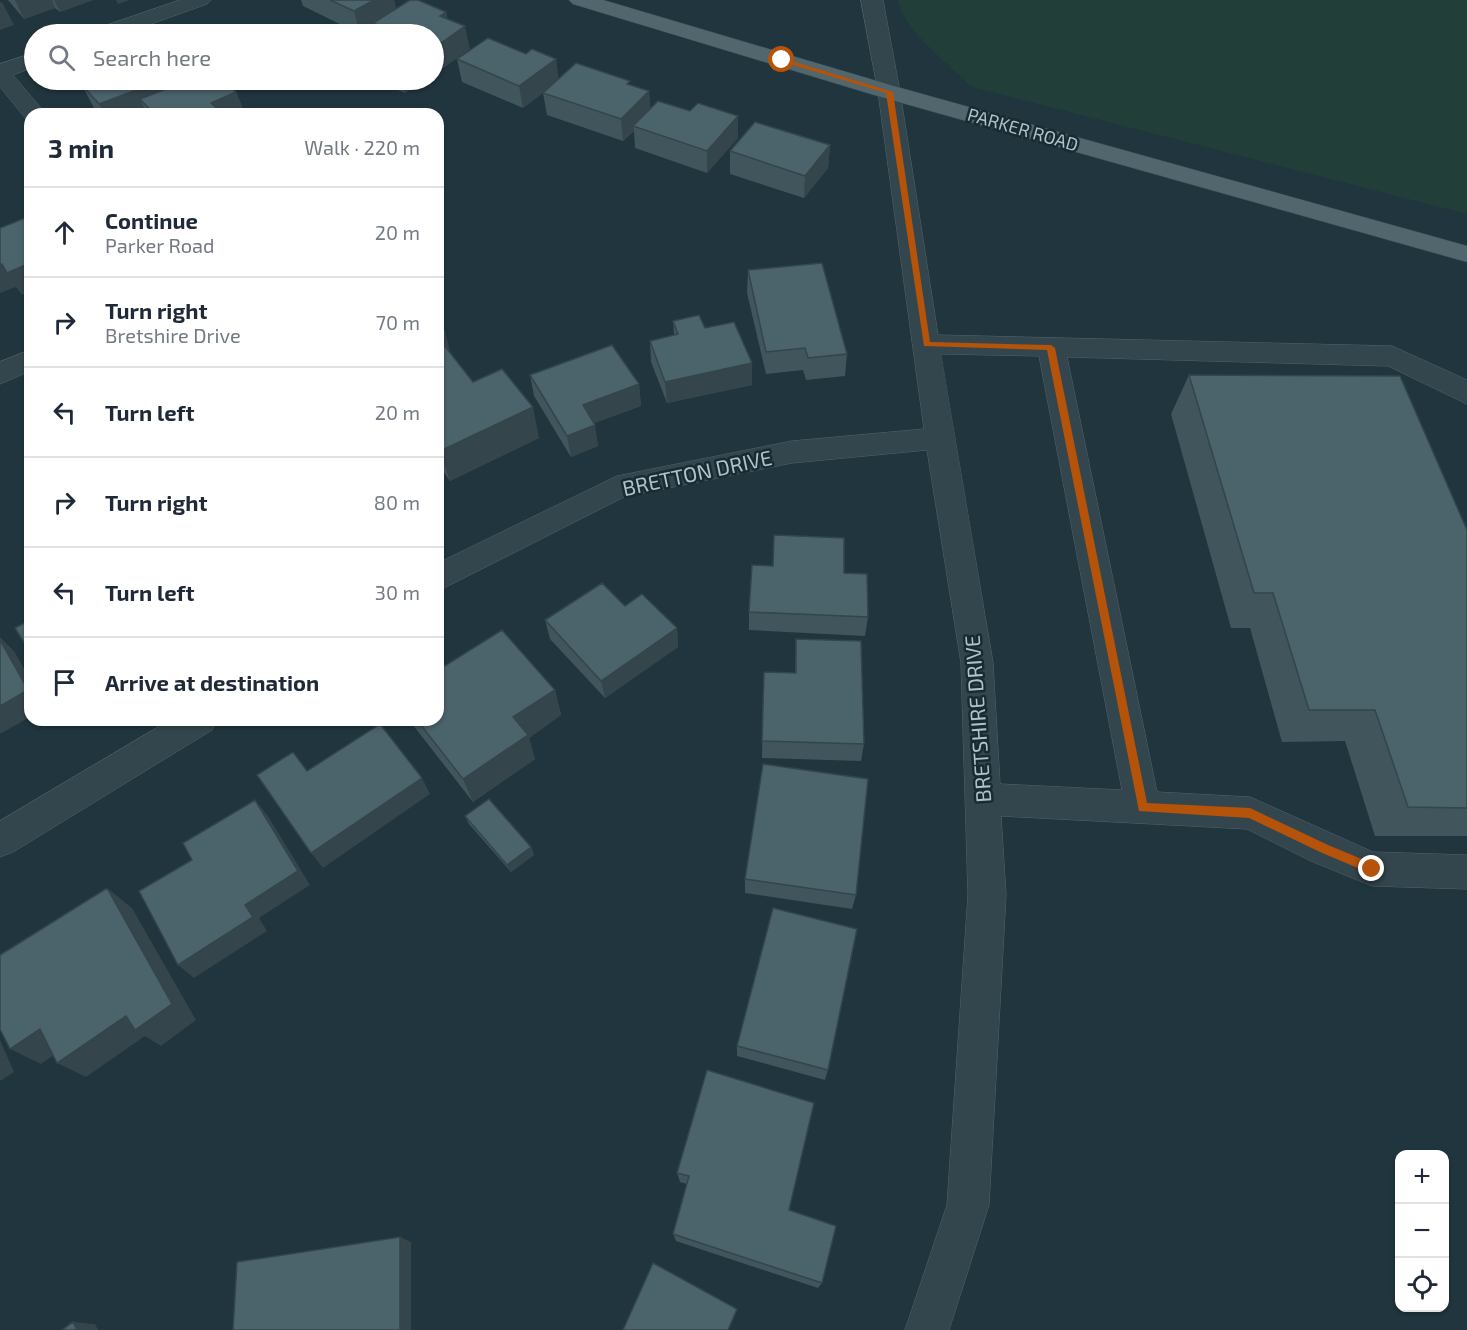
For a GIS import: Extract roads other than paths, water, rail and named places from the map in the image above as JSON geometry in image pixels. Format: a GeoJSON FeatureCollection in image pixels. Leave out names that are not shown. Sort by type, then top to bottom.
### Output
{"type":"FeatureCollection","features":[{"type":"Feature","properties":{"kind":"main road","name":"PARKER ROAD"},"geometry":{"type":"LineString","coordinates":[[580,0],[889,92],[1467,254]]}},
{"type":"Feature","properties":{"kind":"street"},"geometry":{"type":"LineString","coordinates":[[132,24],[200,0]]}},
{"type":"Feature","properties":{"kind":"street","name":"BRETSHIRE DRIVE"},"geometry":{"type":"LineString","coordinates":[[872,0],[889,92],[940,438],[977,663],[987,895],[968,1205],[927,1330]]}},
{"type":"Feature","properties":{"kind":"street"},"geometry":{"type":"LineString","coordinates":[[24,64],[0,73],[29,108]]}},
{"type":"Feature","properties":{"kind":"street"},"geometry":{"type":"LineString","coordinates":[[926,344],[1392,356],[1467,394]]}},
{"type":"Feature","properties":{"kind":"street"},"geometry":{"type":"LineString","coordinates":[[1051,348],[1143,808]]}},
{"type":"Feature","properties":{"kind":"street"},"geometry":{"type":"LineString","coordinates":[[0,374],[24,363]]}},
{"type":"Feature","properties":{"kind":"street","name":"BRETTON DRIVE"},"geometry":{"type":"LineString","coordinates":[[444,575],[617,488],[792,452],[940,438]]}},
{"type":"Feature","properties":{"kind":"street"},"geometry":{"type":"LineString","coordinates":[[0,840],[190,726]]}},
{"type":"Feature","properties":{"kind":"street"},"geometry":{"type":"LineString","coordinates":[[982,799],[1250,813],[1324,849],[1372,869],[1467,872]]}}]}
